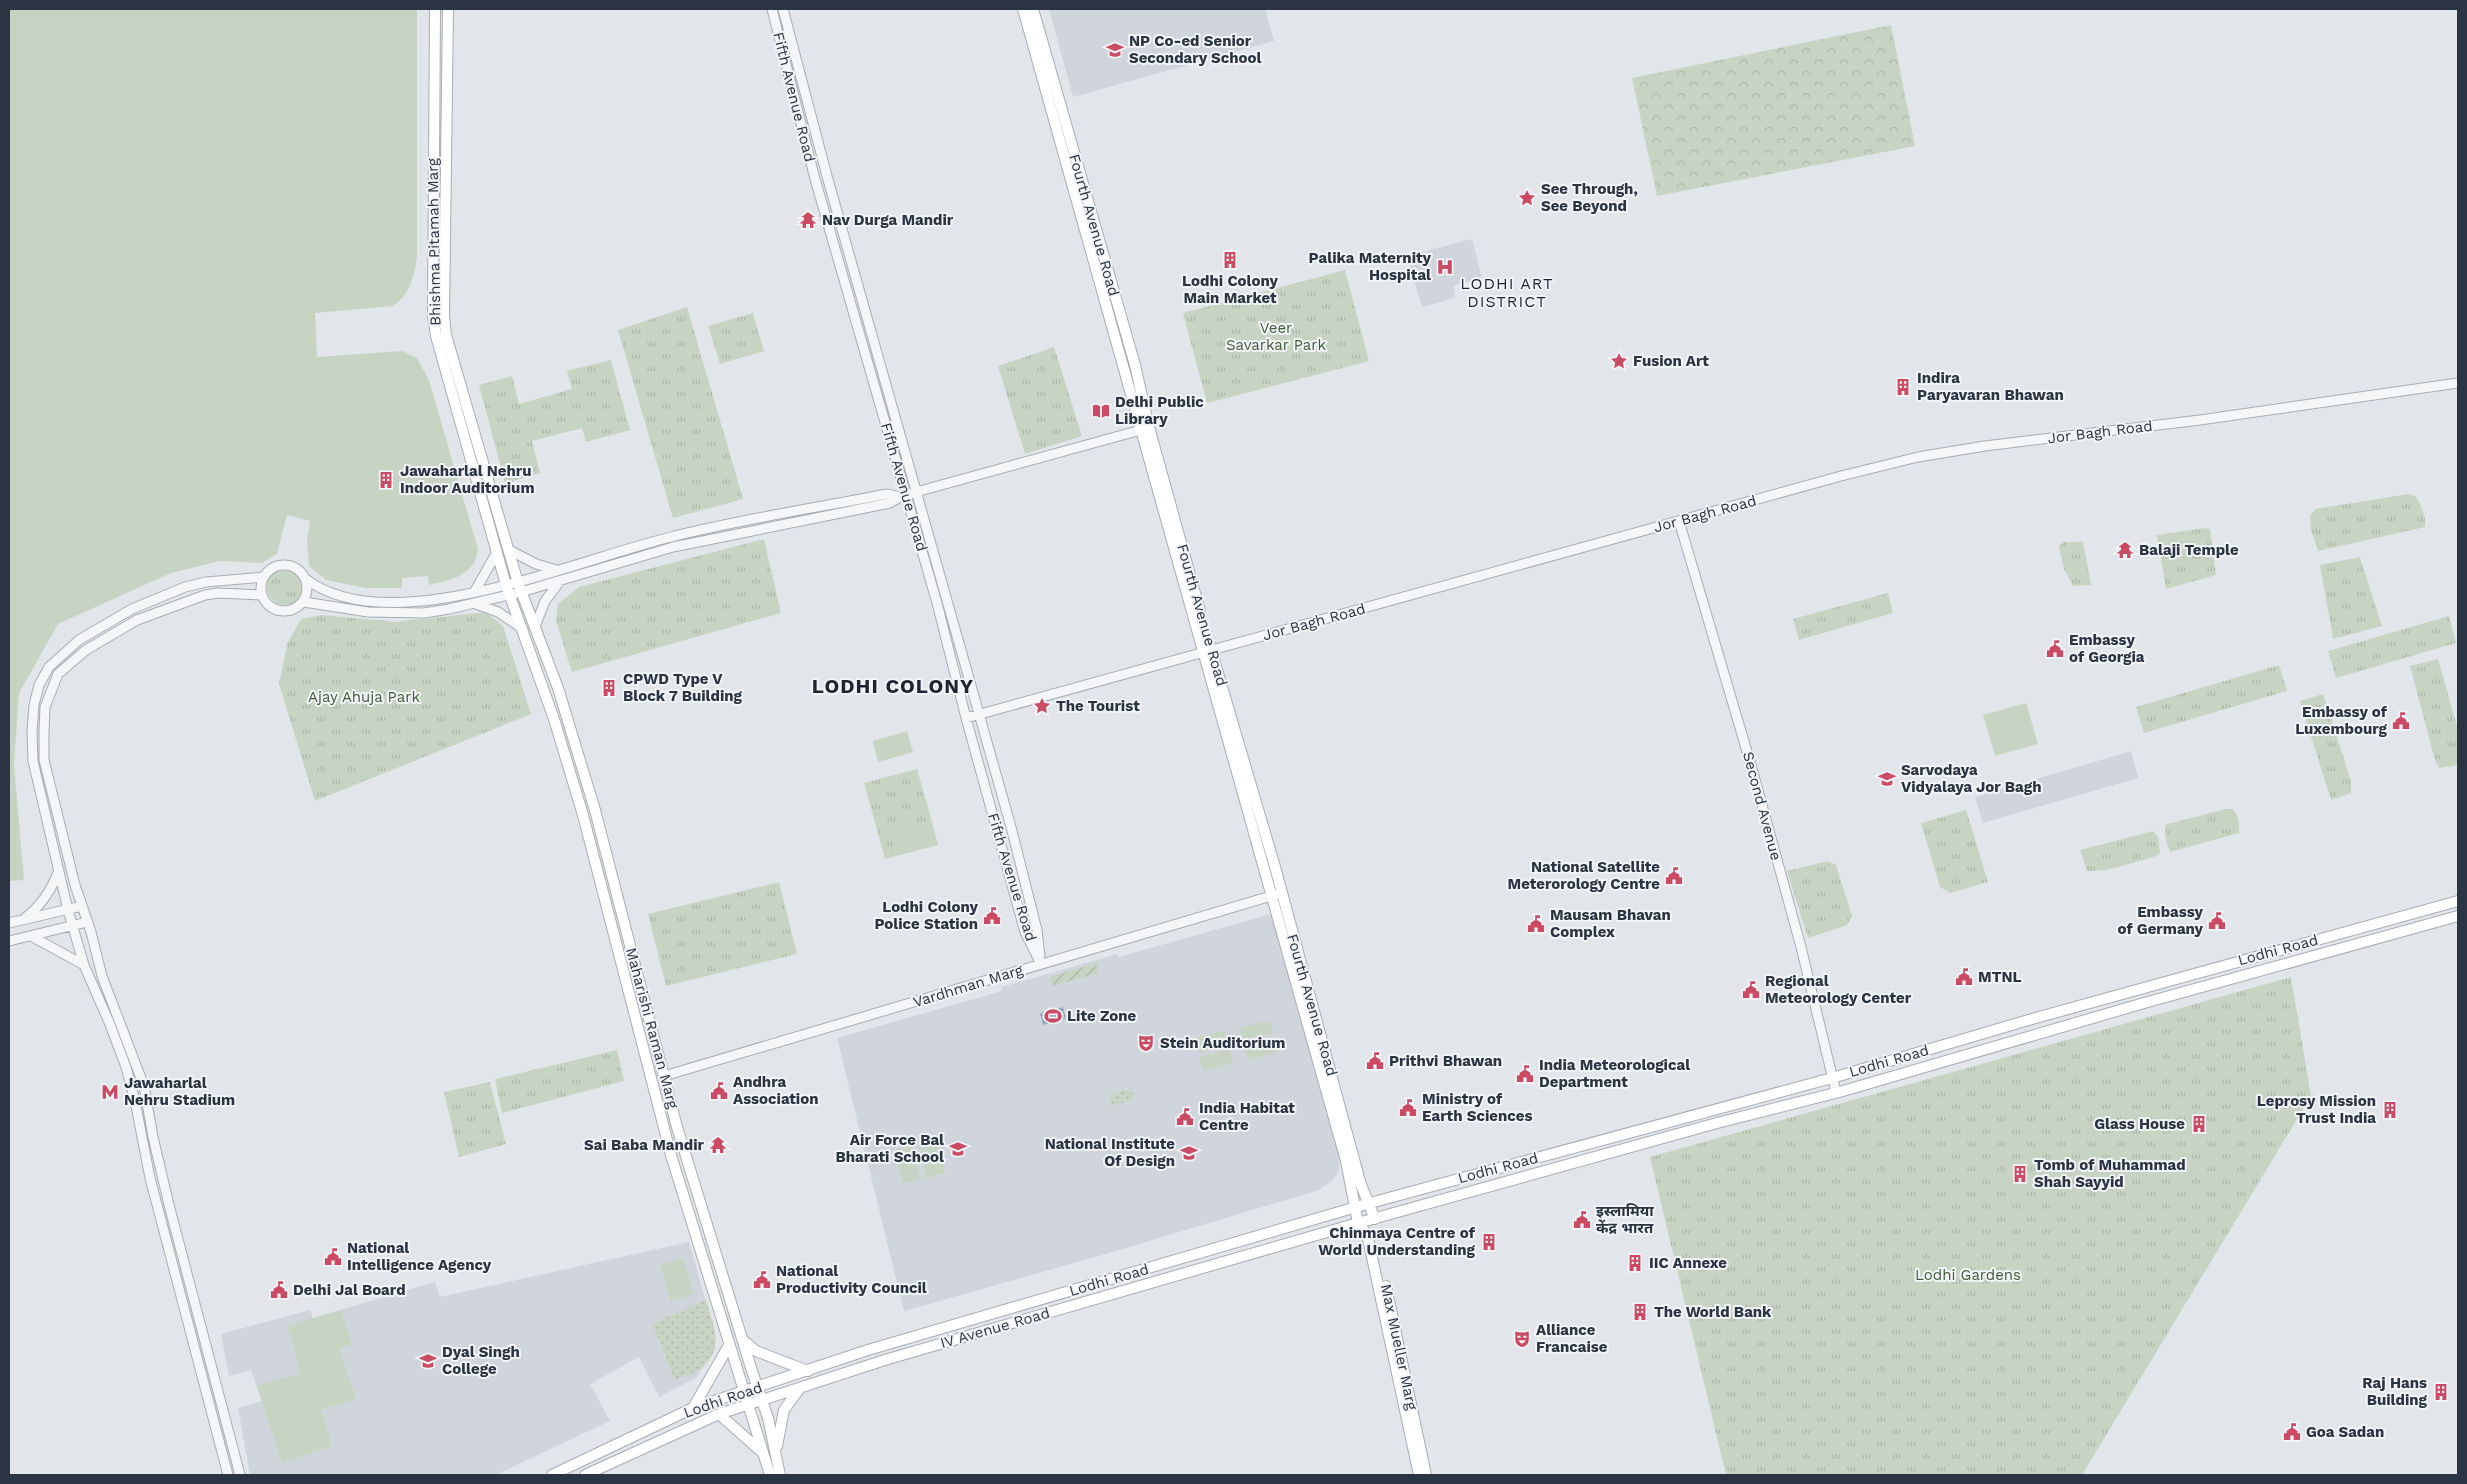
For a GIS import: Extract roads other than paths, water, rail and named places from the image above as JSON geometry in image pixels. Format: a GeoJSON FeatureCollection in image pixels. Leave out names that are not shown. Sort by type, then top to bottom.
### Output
{"type":"FeatureCollection","features":[{"type":"Feature","properties":{"kind":"main road","name":"Bhishma Pitamah Marg"},"geometry":{"type":"LineString","coordinates":[[435,9],[433,316],[436,336],[508,590]]}},
{"type":"Feature","properties":{"kind":"main road","name":"Bhishma Pitamah Marg"},"geometry":{"type":"LineString","coordinates":[[448,9],[444,316],[446,335],[520,588]]}},
{"type":"Feature","properties":{"kind":"main road","name":"Fourth Avenue Road"},"geometry":{"type":"LineString","coordinates":[[1023,9],[1145,428],[1334,1101],[1361,1185],[1375,1219]]}},
{"type":"Feature","properties":{"kind":"main road","name":"Fourth Avenue Road"},"geometry":{"type":"LineString","coordinates":[[1034,9],[1135,365],[1145,428]]}},
{"type":"Feature","properties":{"kind":"main road","name":"Maharishi Raman Marg"},"geometry":{"type":"LineString","coordinates":[[520,588],[558,688],[595,810],[664,1076],[742,1339],[763,1400],[780,1475]]}},
{"type":"Feature","properties":{"kind":"main road","name":"Maharishi Raman Marg"},"geometry":{"type":"LineString","coordinates":[[508,590],[554,719],[583,815],[672,1155],[770,1475]]}},
{"type":"Feature","properties":{"kind":"main road","name":"Lodhi Road"},"geometry":{"type":"LineString","coordinates":[[552,1475],[693,1408],[868,1350],[1370,1203],[1832,1078],[2032,1019],[2458,901]]}},
{"type":"Feature","properties":{"kind":"main road","name":"Lodhi Road"},"geometry":{"type":"LineString","coordinates":[[1358,1224],[1717,1123],[1836,1092],[2458,916]]}},
{"type":"Feature","properties":{"kind":"main road","name":"Fourth Avenue Road"},"geometry":{"type":"LineString","coordinates":[[1334,1101],[1354,1208]]}},
{"type":"Feature","properties":{"kind":"main road","name":"Max Mueller Marg"},"geometry":{"type":"LineString","coordinates":[[1354,1208],[1358,1224],[1367,1234],[1419,1475]]}},
{"type":"Feature","properties":{"kind":"main road","name":"Max Mueller Marg"},"geometry":{"type":"LineString","coordinates":[[1375,1219],[1372,1231],[1426,1475]]}},
{"type":"Feature","properties":{"kind":"main road","name":"IV Avenue Road"},"geometry":{"type":"LineString","coordinates":[[748,1405],[888,1358],[1358,1224]]}},
{"type":"Feature","properties":{"kind":"main road"},"geometry":{"type":"LineString","coordinates":[[742,1339],[756,1351],[808,1371]]}},
{"type":"Feature","properties":{"kind":"main road"},"geometry":{"type":"LineString","coordinates":[[693,1408],[729,1344]]}},
{"type":"Feature","properties":{"kind":"main road"},"geometry":{"type":"LineString","coordinates":[[776,1452],[784,1410],[800,1388]]}},
{"type":"Feature","properties":{"kind":"main road","name":"Lodhi Road"},"geometry":{"type":"LineString","coordinates":[[585,1475],[719,1414],[748,1405]]}},
{"type":"Feature","properties":{"kind":"main road"},"geometry":{"type":"LineString","coordinates":[[719,1414],[764,1454]]}},
{"type":"Feature","properties":{"kind":"street","name":"Fifth Avenue Road"},"geometry":{"type":"LineString","coordinates":[[772,9],[815,179],[902,496],[937,603],[966,718],[1025,932],[1041,964]]}},
{"type":"Feature","properties":{"kind":"street","name":"Fifth Avenue Road"},"geometry":{"type":"LineString","coordinates":[[783,9],[827,176],[980,714],[1037,930],[1041,964]]}},
{"type":"Feature","properties":{"kind":"street","name":"Jor Bagh Road"},"geometry":{"type":"LineString","coordinates":[[966,718],[1841,476],[1929,455],[2200,420],[2458,383]]}},
{"type":"Feature","properties":{"kind":"street"},"geometry":{"type":"LineString","coordinates":[[306,579],[307,595],[304,602],[294,610],[280,612],[268,606],[262,594],[264,577],[273,568],[286,565],[298,569],[306,579],[328,594],[369,601],[422,602],[475,591],[520,588],[560,580],[673,548],[890,503],[902,496],[1145,428]]}},
{"type":"Feature","properties":{"kind":"street"},"geometry":{"type":"LineString","coordinates":[[520,588],[557,570],[694,532],[887,494],[902,496]]}},
{"type":"Feature","properties":{"kind":"street","name":"Second Avenue"},"geometry":{"type":"LineString","coordinates":[[1679,521],[1756,783],[1836,1092]]}},
{"type":"Feature","properties":{"kind":"street"},"geometry":{"type":"LineString","coordinates":[[509,550],[536,564],[557,570]]}},
{"type":"Feature","properties":{"kind":"street"},"geometry":{"type":"LineString","coordinates":[[475,591],[497,552]]}},
{"type":"Feature","properties":{"kind":"street"},"geometry":{"type":"LineString","coordinates":[[228,1475],[150,1178],[130,1084],[109,1022],[84,965],[68,910],[33,761],[34,705],[40,685],[49,667],[79,640],[132,609],[185,587],[206,582],[264,577]]}},
{"type":"Feature","properties":{"kind":"street"},"geometry":{"type":"LineString","coordinates":[[535,627],[545,601],[560,580]]}},
{"type":"Feature","properties":{"kind":"street"},"geometry":{"type":"LineString","coordinates":[[304,602],[368,612],[424,613],[476,604],[508,590]]}},
{"type":"Feature","properties":{"kind":"street"},"geometry":{"type":"LineString","coordinates":[[240,1475],[169,1205],[153,1137],[144,1086],[102,976],[44,760],[45,707],[58,674],[86,650],[137,620],[218,593],[262,594]]}},
{"type":"Feature","properties":{"kind":"street"},"geometry":{"type":"LineString","coordinates":[[476,604],[498,612],[523,629]]}},
{"type":"Feature","properties":{"kind":"street"},"geometry":{"type":"LineString","coordinates":[[23,920],[33,912],[46,896],[59,870]]}},
{"type":"Feature","properties":{"kind":"street","name":"Vardhman Marg"},"geometry":{"type":"LineString","coordinates":[[664,1076],[1276,895]]}},
{"type":"Feature","properties":{"kind":"street"},"geometry":{"type":"LineString","coordinates":[[9,923],[82,906]]}},
{"type":"Feature","properties":{"kind":"street"},"geometry":{"type":"LineString","coordinates":[[9,941],[87,922]]}},
{"type":"Feature","properties":{"kind":"street"},"geometry":{"type":"LineString","coordinates":[[31,936],[84,965]]}},
{"type":"Feature","properties":{"kind":"water","name":"Lite Zone"},"geometry":{"type":"Polygon","coordinates":[[[1063,1007],[1066,1019],[1043,1025],[1040,1013],[1063,1007]]]}},
{"type":"Feature","properties":{"kind":"place","name":"NP Co-ed Senior Secondary School"},"geometry":{"type":"Point","coordinates":[1115,50]}},
{"type":"Feature","properties":{"kind":"place","name":"See Through, See Beyond"},"geometry":{"type":"Point","coordinates":[1527,198]}},
{"type":"Feature","properties":{"kind":"place","name":"Nav Durga Mandir"},"geometry":{"type":"Point","coordinates":[808,220]}},
{"type":"Feature","properties":{"kind":"place","name":"Lodhi Colony Main Market"},"geometry":{"type":"Point","coordinates":[1230,260]}},
{"type":"Feature","properties":{"kind":"place","name":"Palika Maternity Hospital"},"geometry":{"type":"Point","coordinates":[1445,267]}},
{"type":"Feature","properties":{"kind":"place","name":"Fusion Art"},"geometry":{"type":"Point","coordinates":[1619,361]}},
{"type":"Feature","properties":{"kind":"place","name":"Indira Paryavaran Bhawan"},"geometry":{"type":"Point","coordinates":[1903,387]}},
{"type":"Feature","properties":{"kind":"place","name":"Delhi Public Library"},"geometry":{"type":"Point","coordinates":[1101,411]}},
{"type":"Feature","properties":{"kind":"place","name":"Jawaharlal Nehru Indoor Auditorium"},"geometry":{"type":"Point","coordinates":[386,480]}},
{"type":"Feature","properties":{"kind":"place","name":"Balaji Temple"},"geometry":{"type":"Point","coordinates":[2125,550]}},
{"type":"Feature","properties":{"kind":"place","name":"Embassy of Georgia"},"geometry":{"type":"Point","coordinates":[2055,649]}},
{"type":"Feature","properties":{"kind":"place","name":"CPWD Type V Block 7 Building"},"geometry":{"type":"Point","coordinates":[609,688]}},
{"type":"Feature","properties":{"kind":"place","name":"The Tourist"},"geometry":{"type":"Point","coordinates":[1042,706]}},
{"type":"Feature","properties":{"kind":"place","name":"Embassy of Luxembourg"},"geometry":{"type":"Point","coordinates":[2401,721]}},
{"type":"Feature","properties":{"kind":"place","name":"Sarvodaya Vidyalaya Jor Bagh"},"geometry":{"type":"Point","coordinates":[1887,779]}},
{"type":"Feature","properties":{"kind":"place","name":"National Satellite Meterorology Centre"},"geometry":{"type":"Point","coordinates":[1674,876]}},
{"type":"Feature","properties":{"kind":"place","name":"Lodhi Colony Police Station"},"geometry":{"type":"Point","coordinates":[992,916]}},
{"type":"Feature","properties":{"kind":"place","name":"Embassy of Germany"},"geometry":{"type":"Point","coordinates":[2217,921]}},
{"type":"Feature","properties":{"kind":"place","name":"Mausam Bhavan Complex"},"geometry":{"type":"Point","coordinates":[1536,924]}},
{"type":"Feature","properties":{"kind":"place","name":"MTNL"},"geometry":{"type":"Point","coordinates":[1964,977]}},
{"type":"Feature","properties":{"kind":"place","name":"Regional Meteorology Center"},"geometry":{"type":"Point","coordinates":[1751,990]}},
{"type":"Feature","properties":{"kind":"place","name":"Lite Zone"},"geometry":{"type":"Point","coordinates":[1053,1016]}},
{"type":"Feature","properties":{"kind":"place","name":"Stein Auditorium"},"geometry":{"type":"Point","coordinates":[1146,1043]}},
{"type":"Feature","properties":{"kind":"place","name":"Prithvi Bhawan"},"geometry":{"type":"Point","coordinates":[1375,1061]}},
{"type":"Feature","properties":{"kind":"place","name":"India Meteorological Department"},"geometry":{"type":"Point","coordinates":[1525,1074]}},
{"type":"Feature","properties":{"kind":"place","name":"Andhra Association"},"geometry":{"type":"Point","coordinates":[719,1091]}},
{"type":"Feature","properties":{"kind":"place","name":"Jawaharlal Nehru Stadium"},"geometry":{"type":"Point","coordinates":[110,1092]}},
{"type":"Feature","properties":{"kind":"place","name":"Ministry of Earth Sciences"},"geometry":{"type":"Point","coordinates":[1408,1108]}},
{"type":"Feature","properties":{"kind":"place","name":"Leprosy Mission Trust India"},"geometry":{"type":"Point","coordinates":[2390,1110]}},
{"type":"Feature","properties":{"kind":"place","name":"India Habitat Centre"},"geometry":{"type":"Point","coordinates":[1185,1117]}},
{"type":"Feature","properties":{"kind":"place","name":"Glass House"},"geometry":{"type":"Point","coordinates":[2199,1124]}},
{"type":"Feature","properties":{"kind":"place","name":"Sai Baba Mandir"},"geometry":{"type":"Point","coordinates":[718,1145]}},
{"type":"Feature","properties":{"kind":"place","name":"Air Force Bal Bharati School"},"geometry":{"type":"Point","coordinates":[958,1149]}},
{"type":"Feature","properties":{"kind":"place","name":"National Institute Of Design"},"geometry":{"type":"Point","coordinates":[1189,1153]}},
{"type":"Feature","properties":{"kind":"place","name":"Tomb of Muhammad Shah Sayyid"},"geometry":{"type":"Point","coordinates":[2020,1174]}},
{"type":"Feature","properties":{"kind":"place","name":"इस्लामिया केंद्र भारत"},"geometry":{"type":"Point","coordinates":[1582,1220]}},
{"type":"Feature","properties":{"kind":"place","name":"Chinmaya Centre of World Understanding"},"geometry":{"type":"Point","coordinates":[1489,1242]}},
{"type":"Feature","properties":{"kind":"place","name":"National Intelligence Agency"},"geometry":{"type":"Point","coordinates":[333,1257]}},
{"type":"Feature","properties":{"kind":"place","name":"IIC Annexe"},"geometry":{"type":"Point","coordinates":[1635,1263]}},
{"type":"Feature","properties":{"kind":"place","name":"National Productivity Council"},"geometry":{"type":"Point","coordinates":[762,1280]}},
{"type":"Feature","properties":{"kind":"place","name":"Delhi Jal Board"},"geometry":{"type":"Point","coordinates":[279,1290]}},
{"type":"Feature","properties":{"kind":"place","name":"The World Bank"},"geometry":{"type":"Point","coordinates":[1640,1312]}},
{"type":"Feature","properties":{"kind":"place","name":"Alliance Francaise"},"geometry":{"type":"Point","coordinates":[1522,1339]}},
{"type":"Feature","properties":{"kind":"place","name":"Dyal Singh College"},"geometry":{"type":"Point","coordinates":[428,1361]}},
{"type":"Feature","properties":{"kind":"place","name":"Raj Hans Building"},"geometry":{"type":"Point","coordinates":[2441,1392]}},
{"type":"Feature","properties":{"kind":"place","name":"Goa Sadan"},"geometry":{"type":"Point","coordinates":[2292,1432]}},
{"type":"Feature","properties":{"kind":"district","name":"LODHI ART DISTRICT"},"geometry":{"type":"Point","coordinates":[1507,292]}},
{"type":"Feature","properties":{"kind":"district","name":"LODHI COLONY"},"geometry":{"type":"Point","coordinates":[893,686]}},
{"type":"Feature","properties":{"kind":"park label","name":"Veer Savarkar Park"},"geometry":{"type":"Point","coordinates":[1276,336]}},
{"type":"Feature","properties":{"kind":"park label","name":"Ajay Ahuja Park"},"geometry":{"type":"Point","coordinates":[364,697]}},
{"type":"Feature","properties":{"kind":"park label","name":"Lodhi Gardens"},"geometry":{"type":"Point","coordinates":[1968,1275]}}]}
